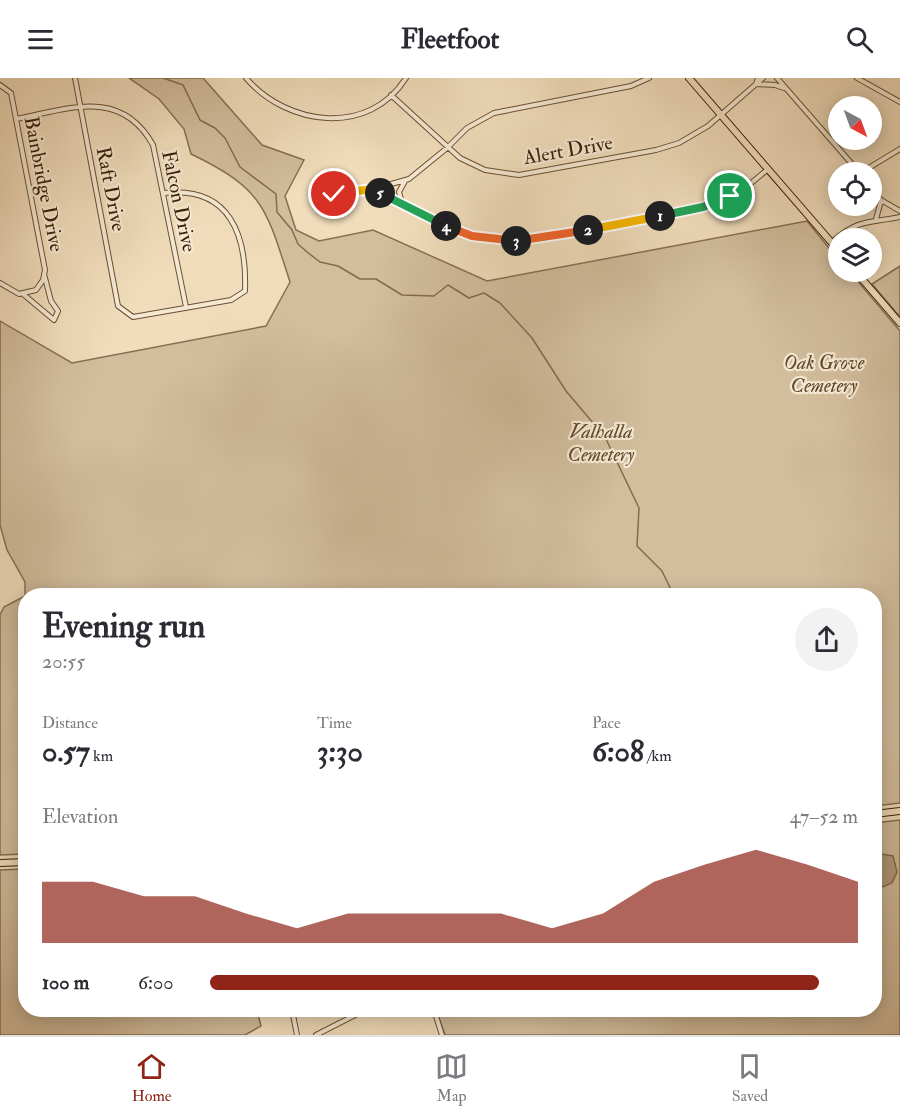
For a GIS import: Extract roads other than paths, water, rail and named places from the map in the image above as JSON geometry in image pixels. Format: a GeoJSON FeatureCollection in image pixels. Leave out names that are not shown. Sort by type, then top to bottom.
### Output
{"type":"FeatureCollection","features":[{"type":"Feature","properties":{"kind":"main road"},"geometry":{"type":"LineString","coordinates":[[689,78],[828,237]]}},
{"type":"Feature","properties":{"kind":"main road"},"geometry":{"type":"LineString","coordinates":[[865,282],[900,323]]}},
{"type":"Feature","properties":{"kind":"main road"},"geometry":{"type":"LineString","coordinates":[[882,813],[900,811]]}},
{"type":"Feature","properties":{"kind":"main road"},"geometry":{"type":"LineString","coordinates":[[0,863],[18,862]]}},
{"type":"Feature","properties":{"kind":"street","name":"Raft Drive"},"geometry":{"type":"LineString","coordinates":[[75,78],[118,306],[133,317],[186,308]]}},
{"type":"Feature","properties":{"kind":"street"},"geometry":{"type":"LineString","coordinates":[[246,78],[258,92],[286,110],[313,118],[333,119],[355,114],[392,95],[406,78]]}},
{"type":"Feature","properties":{"kind":"street"},"geometry":{"type":"LineString","coordinates":[[403,206],[399,192],[406,180],[447,148],[466,128],[494,113],[630,86],[649,78]]}},
{"type":"Feature","properties":{"kind":"street"},"geometry":{"type":"LineString","coordinates":[[758,78],[756,84],[775,85],[788,90]]}},
{"type":"Feature","properties":{"kind":"street","name":"Alert Drive"},"geometry":{"type":"LineString","coordinates":[[392,95],[447,148],[466,162],[485,170],[519,174],[666,147],[699,133],[763,78]]}},
{"type":"Feature","properties":{"kind":"street"},"geometry":{"type":"LineString","coordinates":[[777,78],[852,162]]}},
{"type":"Feature","properties":{"kind":"street"},"geometry":{"type":"LineString","coordinates":[[857,78],[900,102]]}},
{"type":"Feature","properties":{"kind":"street","name":"Bainbridge Drive"},"geometry":{"type":"LineString","coordinates":[[1,85],[11,93],[44,274],[36,290],[23,294]]}},
{"type":"Feature","properties":{"kind":"street","name":"Falcon Drive"},"geometry":{"type":"LineString","coordinates":[[16,119],[80,106],[111,106],[139,125],[153,145],[186,308]]}},
{"type":"Feature","properties":{"kind":"street"},"geometry":{"type":"LineString","coordinates":[[878,162],[900,149]]}},
{"type":"Feature","properties":{"kind":"street"},"geometry":{"type":"LineString","coordinates":[[373,189],[403,206],[463,233],[524,241],[703,207],[744,189],[768,169]]}},
{"type":"Feature","properties":{"kind":"street"},"geometry":{"type":"LineString","coordinates":[[333,195],[373,189],[406,180]]}},
{"type":"Feature","properties":{"kind":"street"},"geometry":{"type":"LineString","coordinates":[[164,194],[182,191],[208,198],[227,215],[240,234],[246,270],[245,291],[231,300],[186,308]]}},
{"type":"Feature","properties":{"kind":"street"},"geometry":{"type":"LineString","coordinates":[[882,201],[900,211]]}},
{"type":"Feature","properties":{"kind":"street"},"geometry":{"type":"LineString","coordinates":[[850,228],[876,219],[900,217]]}},
{"type":"Feature","properties":{"kind":"street"},"geometry":{"type":"LineString","coordinates":[[0,283],[23,294],[54,320],[58,311],[51,301],[44,274]]}},
{"type":"Feature","properties":{"kind":"street"},"geometry":{"type":"LineString","coordinates":[[293,1017],[297,1035]]}},
{"type":"Feature","properties":{"kind":"street"},"geometry":{"type":"LineString","coordinates":[[316,1035],[349,1017]]}},
{"type":"Feature","properties":{"kind":"street"},"geometry":{"type":"LineString","coordinates":[[436,1017],[442,1035]]}},
{"type":"Feature","properties":{"kind":"waterway"},"geometry":{"type":"LineString","coordinates":[[163,78],[183,85],[200,120],[215,128],[225,138],[240,167],[276,194],[277,212],[292,230],[298,244],[320,262],[338,266],[360,279],[376,279],[402,295],[434,296],[448,285],[469,298],[484,293],[500,303],[532,338],[566,391],[605,437],[639,508],[637,546],[662,571],[670,588]]}},
{"type":"Feature","properties":{"kind":"park label","name":"Oak Grove Cemetery"},"geometry":{"type":"Point","coordinates":[824,374]}},
{"type":"Feature","properties":{"kind":"park label","name":"Valhalla Cemetery"},"geometry":{"type":"Point","coordinates":[601,442]}}]}
